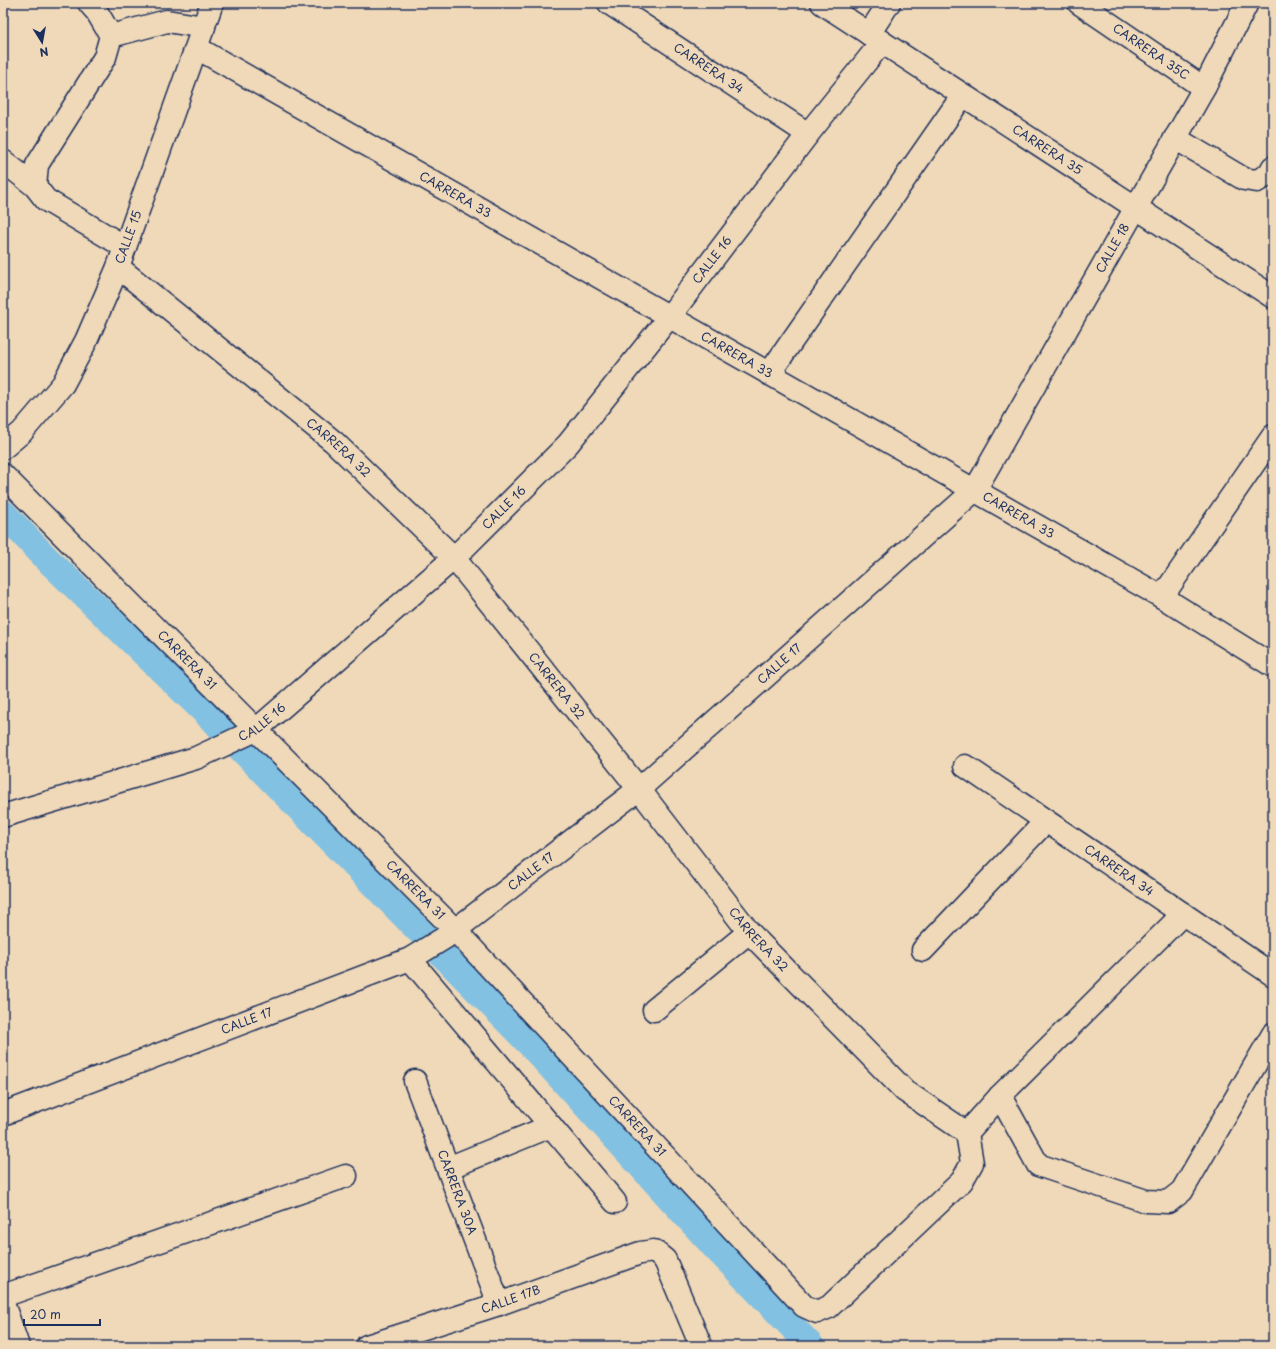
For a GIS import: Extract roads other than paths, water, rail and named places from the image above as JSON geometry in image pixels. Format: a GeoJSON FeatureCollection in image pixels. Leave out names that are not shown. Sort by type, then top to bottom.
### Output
{"type":"FeatureCollection","features":[{"type":"Feature","properties":{"kind":"street"},"geometry":{"type":"LineString","coordinates":[[90,3],[112,36]]}},
{"type":"Feature","properties":{"kind":"street","name":"CALLE 15"},"geometry":{"type":"LineString","coordinates":[[3,448],[22,432],[64,384],[86,341],[121,257],[212,3]]}},
{"type":"Feature","properties":{"kind":"street","name":"CARRERA 34"},"geometry":{"type":"LineString","coordinates":[[609,3],[808,134]]}},
{"type":"Feature","properties":{"kind":"street","name":"CARRERA 35"},"geometry":{"type":"LineString","coordinates":[[822,3],[1273,297]]}},
{"type":"Feature","properties":{"kind":"street","name":"CALLE 16"},"geometry":{"type":"LineString","coordinates":[[3,816],[196,758],[251,733],[454,558],[568,444],[669,317],[808,134],[876,38],[889,3]]}},
{"type":"Feature","properties":{"kind":"street","name":"CARRERA 35C"},"geometry":{"type":"LineString","coordinates":[[1079,3],[1204,88]]}},
{"type":"Feature","properties":{"kind":"street","name":"CALLE 18"},"geometry":{"type":"LineString","coordinates":[[975,490],[1204,88],[1247,3]]}},
{"type":"Feature","properties":{"kind":"street"},"geometry":{"type":"LineString","coordinates":[[112,36],[167,21],[204,27]]}},
{"type":"Feature","properties":{"kind":"street"},"geometry":{"type":"LineString","coordinates":[[35,186],[37,165],[104,57],[112,36]]}},
{"type":"Feature","properties":{"kind":"street","name":"CARRERA 33"},"geometry":{"type":"LineString","coordinates":[[197,48],[1162,597],[1273,666]]}},
{"type":"Feature","properties":{"kind":"street"},"geometry":{"type":"LineString","coordinates":[[769,374],[963,95]]}},
{"type":"Feature","properties":{"kind":"street"},"geometry":{"type":"LineString","coordinates":[[1175,138],[1244,179],[1257,181],[1269,174],[1273,167]]}},
{"type":"Feature","properties":{"kind":"street","name":"CARRERA 32"},"geometry":{"type":"LineString","coordinates":[[3,161],[35,186],[46,200],[121,257],[334,442],[454,558],[639,789],[749,932],[905,1091],[967,1133]]}},
{"type":"Feature","properties":{"kind":"street"},"geometry":{"type":"LineString","coordinates":[[1162,597],[1273,436]]}},
{"type":"Feature","properties":{"kind":"street","name":"CARRERA 31"},"geometry":{"type":"LineString","coordinates":[[3,475],[251,733],[450,934],[804,1306],[817,1312],[829,1307],[962,1182],[972,1163],[967,1133]]}},
{"type":"Feature","properties":{"kind":"street","name":"CALLE 17"},"geometry":{"type":"LineString","coordinates":[[3,1114],[413,958],[450,934],[639,789],[975,490]]}},
{"type":"Feature","properties":{"kind":"street","name":"CARRERA 34"},"geometry":{"type":"LineString","coordinates":[[965,766],[1273,975]]}},
{"type":"Feature","properties":{"kind":"street"},"geometry":{"type":"LineString","coordinates":[[923,950],[1046,822]]}},
{"type":"Feature","properties":{"kind":"street"},"geometry":{"type":"LineString","coordinates":[[967,1133],[1000,1096],[1183,914]]}},
{"type":"Feature","properties":{"kind":"street"},"geometry":{"type":"LineString","coordinates":[[654,1010],[749,932]]}},
{"type":"Feature","properties":{"kind":"street"},"geometry":{"type":"LineString","coordinates":[[413,958],[615,1202]]}},
{"type":"Feature","properties":{"kind":"street"},"geometry":{"type":"LineString","coordinates":[[1000,1096],[1038,1165],[1146,1201],[1168,1202],[1182,1191],[1273,1034]]}},
{"type":"Feature","properties":{"kind":"street","name":"CARRERA 30A"},"geometry":{"type":"LineString","coordinates":[[415,1081],[499,1304]]}},
{"type":"Feature","properties":{"kind":"street"},"geometry":{"type":"LineString","coordinates":[[448,1168],[551,1126]]}},
{"type":"Feature","properties":{"kind":"street"},"geometry":{"type":"LineString","coordinates":[[3,1296],[346,1176]]}},
{"type":"Feature","properties":{"kind":"street","name":"CALLE 17B"},"geometry":{"type":"LineString","coordinates":[[367,1346],[499,1304],[640,1253],[654,1251],[665,1260],[701,1346]]}},
{"type":"Feature","properties":{"kind":"street"},"geometry":{"type":"LineString","coordinates":[[3,1303],[18,1346]]}},
{"type":"Feature","properties":{"kind":"waterway"},"geometry":{"type":"LineString","coordinates":[[3,513],[49,561],[204,711],[528,1042],[712,1244],[811,1346]]}}]}
